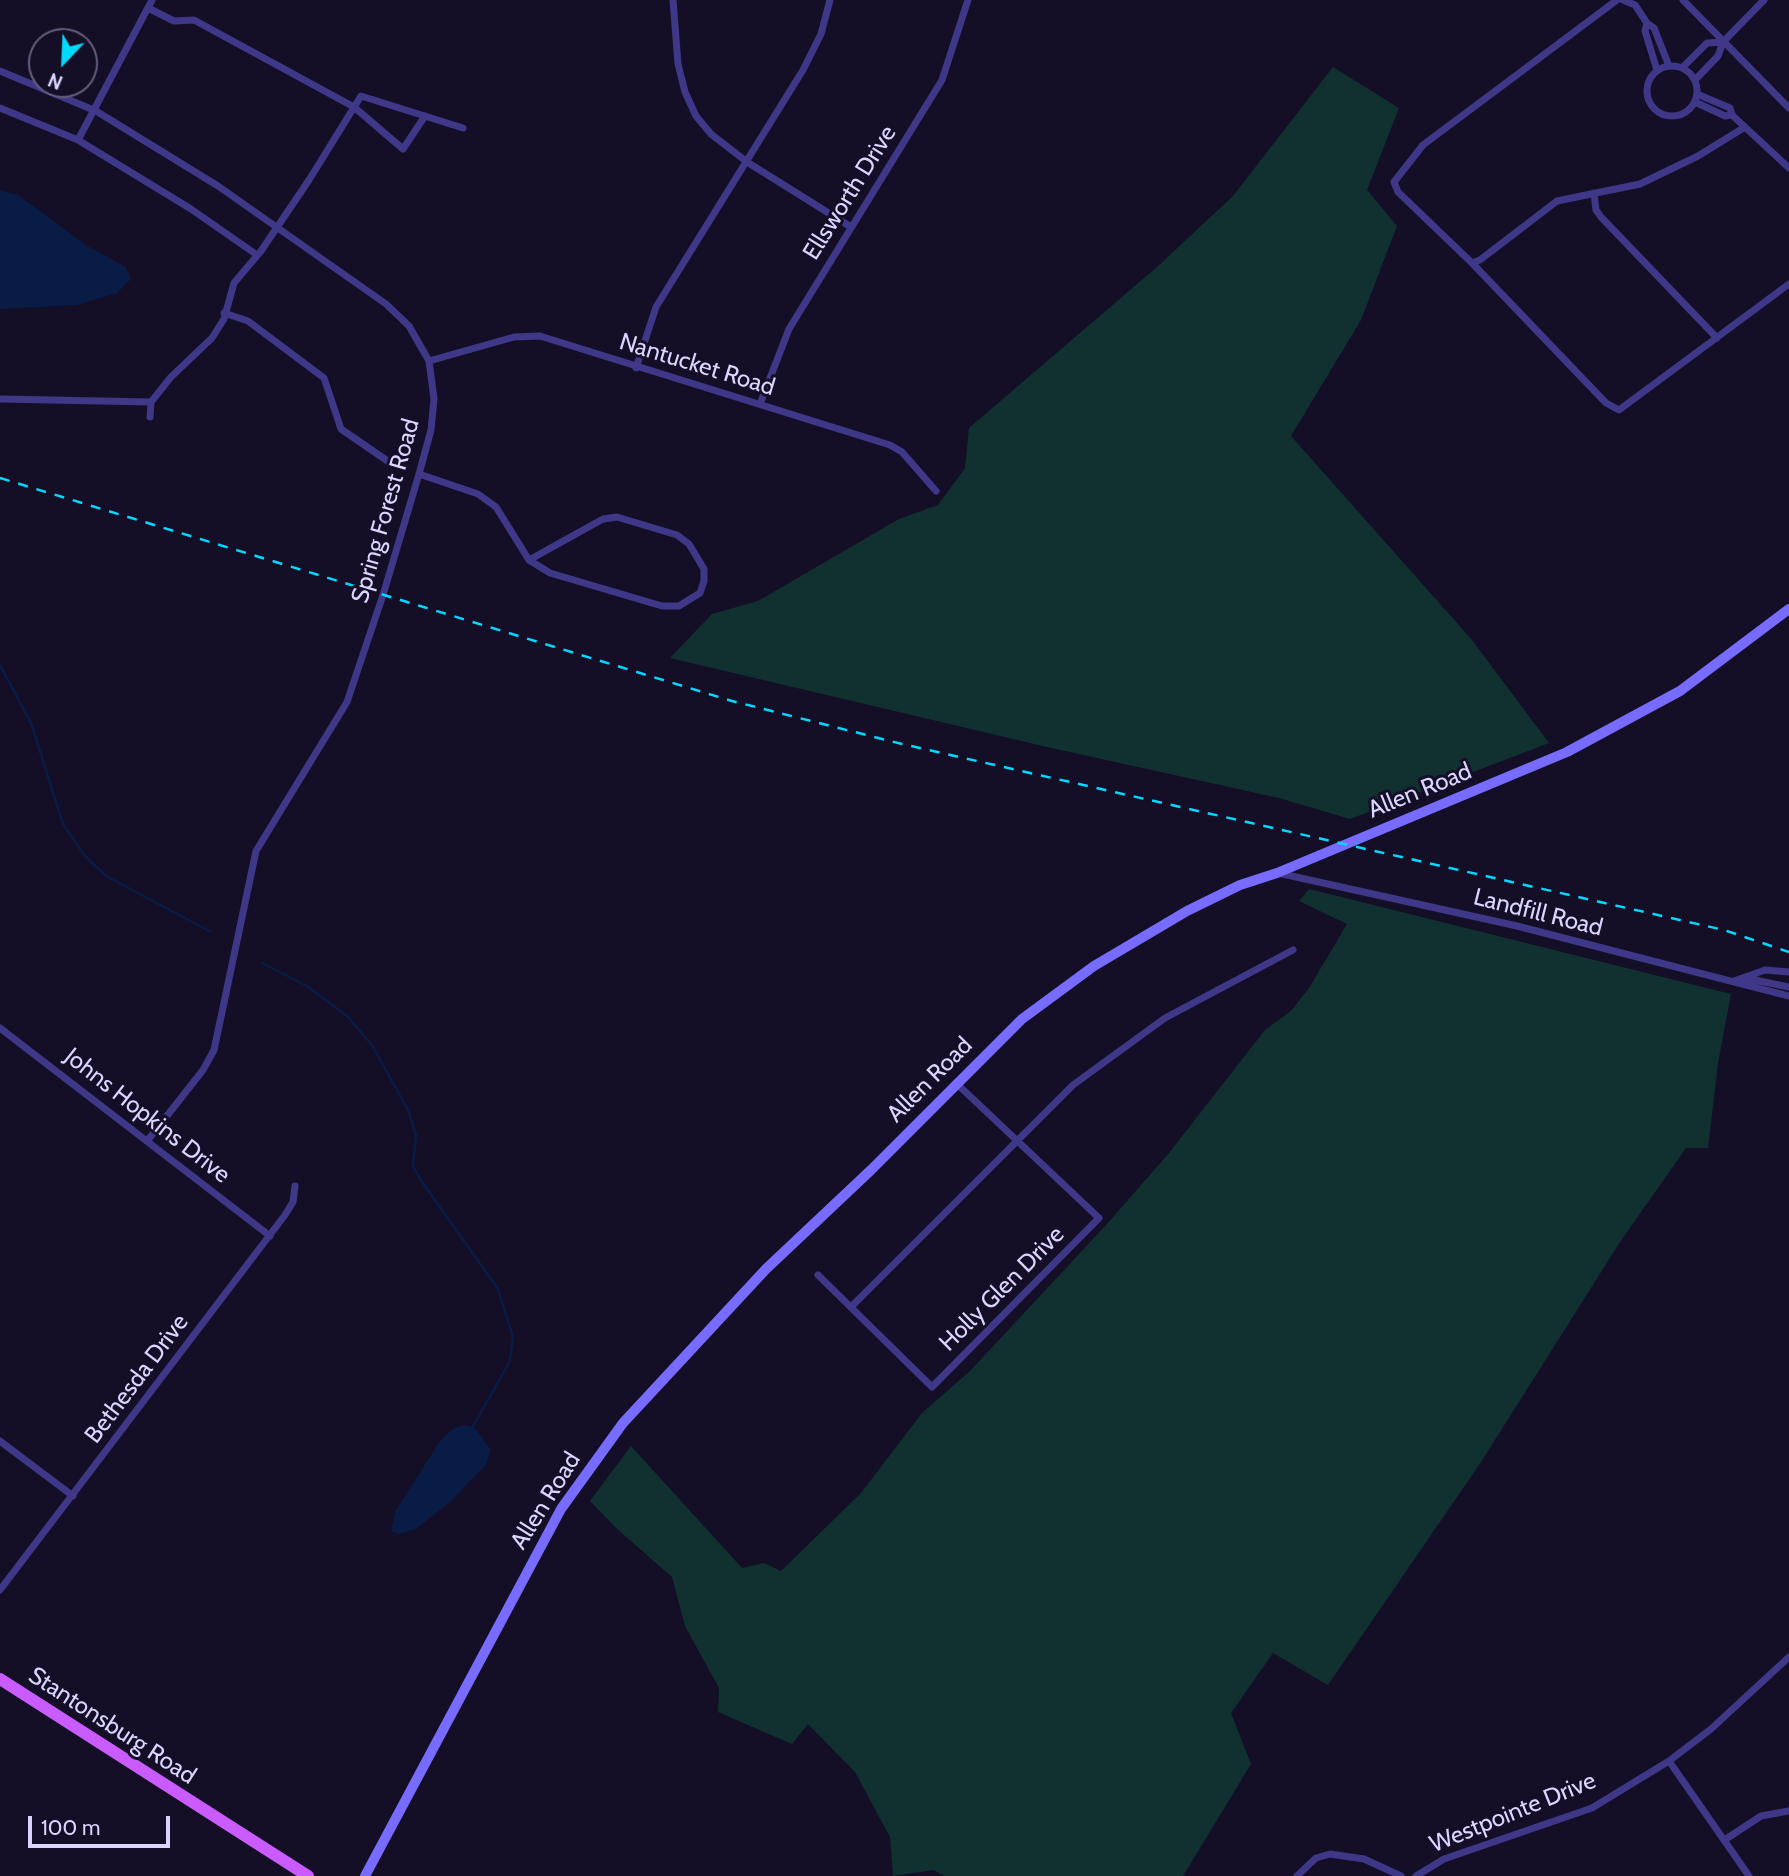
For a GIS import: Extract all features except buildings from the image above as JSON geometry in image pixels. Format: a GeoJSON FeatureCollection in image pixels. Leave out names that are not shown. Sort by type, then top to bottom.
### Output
{"type":"FeatureCollection","features":[{"type":"Feature","properties":{"kind":"main road","name":"Allen Road"},"geometry":{"type":"LineString","coordinates":[[365,1876],[561,1509],[623,1423],[766,1269],[871,1170],[955,1083],[1022,1019],[1094,966],[1187,911],[1240,885],[1277,873],[1567,752],[1680,691],[1789,609]]}},
{"type":"Feature","properties":{"kind":"main road","name":"Stantonsburg Road"},"geometry":{"type":"LineString","coordinates":[[0,1679],[308,1876]]}},
{"type":"Feature","properties":{"kind":"street"},"geometry":{"type":"LineString","coordinates":[[78,140],[96,111],[152,0]]}},
{"type":"Feature","properties":{"kind":"street"},"geometry":{"type":"LineString","coordinates":[[673,0],[685,92],[696,116],[710,134],[747,162],[851,227]]}},
{"type":"Feature","properties":{"kind":"street"},"geometry":{"type":"LineString","coordinates":[[636,368],[656,307],[803,70],[821,34],[830,0]]}},
{"type":"Feature","properties":{"kind":"street","name":"Ellsworth Drive"},"geometry":{"type":"LineString","coordinates":[[760,404],[789,329],[942,80],[968,0]]}},
{"type":"Feature","properties":{"kind":"street"},"geometry":{"type":"LineString","coordinates":[[1617,0],[1423,145],[1394,181],[1398,192],[1472,262],[1478,272],[1612,408],[1626,407],[1789,284]]}},
{"type":"Feature","properties":{"kind":"street"},"geometry":{"type":"LineString","coordinates":[[1623,0],[1636,5],[1647,23],[1654,28],[1669,66]]}},
{"type":"Feature","properties":{"kind":"street"},"geometry":{"type":"LineString","coordinates":[[1683,0],[1789,108]]}},
{"type":"Feature","properties":{"kind":"street"},"geometry":{"type":"LineString","coordinates":[[1695,80],[1718,56],[1723,42],[1764,0]]}},
{"type":"Feature","properties":{"kind":"street"},"geometry":{"type":"LineString","coordinates":[[148,8],[174,21],[194,20],[354,107],[403,149],[425,116]]}},
{"type":"Feature","properties":{"kind":"street"},"geometry":{"type":"LineString","coordinates":[[1647,23],[1645,30],[1657,71]]}},
{"type":"Feature","properties":{"kind":"street"},"geometry":{"type":"LineString","coordinates":[[1682,68],[1707,43],[1723,42]]}},
{"type":"Feature","properties":{"kind":"street"},"geometry":{"type":"LineString","coordinates":[[1669,66],[1682,68],[1695,80],[1696,98],[1677,116],[1656,110],[1647,90],[1657,71],[1669,66]]}},
{"type":"Feature","properties":{"kind":"street","name":"Spring Forest Road"},"geometry":{"type":"LineString","coordinates":[[0,71],[96,111],[218,186],[386,304],[409,326],[429,361],[434,399],[431,430],[383,595],[347,702],[256,851],[214,1050],[203,1070],[148,1140]]}},
{"type":"Feature","properties":{"kind":"street"},"geometry":{"type":"LineString","coordinates":[[150,417],[151,402],[171,377],[212,338],[234,283],[277,228],[361,96],[463,128]]}},
{"type":"Feature","properties":{"kind":"street"},"geometry":{"type":"LineString","coordinates":[[1696,98],[1725,116],[1732,115],[1789,168]]}},
{"type":"Feature","properties":{"kind":"street"},"geometry":{"type":"LineString","coordinates":[[0,108],[78,140],[191,209],[257,255]]}},
{"type":"Feature","properties":{"kind":"street"},"geometry":{"type":"LineString","coordinates":[[1472,262],[1480,260],[1557,201],[1640,184],[1698,156],[1745,127]]}},
{"type":"Feature","properties":{"kind":"street"},"geometry":{"type":"LineString","coordinates":[[1594,193],[1596,210],[1601,216],[1717,338]]}},
{"type":"Feature","properties":{"kind":"street"},"geometry":{"type":"LineString","coordinates":[[224,313],[248,321],[324,378],[341,429],[392,464]]}},
{"type":"Feature","properties":{"kind":"street","name":"Nantucket Road"},"geometry":{"type":"LineString","coordinates":[[429,361],[514,337],[540,336],[890,445],[902,452],[936,491]]}},
{"type":"Feature","properties":{"kind":"street"},"geometry":{"type":"LineString","coordinates":[[0,399],[151,402]]}},
{"type":"Feature","properties":{"kind":"street"},"geometry":{"type":"LineString","coordinates":[[419,474],[478,494],[496,507],[529,560],[550,573],[662,606],[679,606],[700,593],[704,581],[704,569],[689,544],[677,535],[617,517],[603,519],[529,560]]}},
{"type":"Feature","properties":{"kind":"street","name":"Landfill Road"},"geometry":{"type":"LineString","coordinates":[[1277,873],[1517,926],[1733,981],[1789,992]]}},
{"type":"Feature","properties":{"kind":"street"},"geometry":{"type":"LineString","coordinates":[[850,1307],[1073,1085],[1165,1018],[1293,950]]}},
{"type":"Feature","properties":{"kind":"street"},"geometry":{"type":"LineString","coordinates":[[1733,981],[1765,970],[1789,972]]}},
{"type":"Feature","properties":{"kind":"street"},"geometry":{"type":"LineString","coordinates":[[1743,978],[1789,992]]}},
{"type":"Feature","properties":{"kind":"street","name":"Johns Hopkins Drive"},"geometry":{"type":"LineString","coordinates":[[0,1028],[270,1236]]}},
{"type":"Feature","properties":{"kind":"street","name":"Holly Glen Drive"},"geometry":{"type":"LineString","coordinates":[[818,1275],[932,1387],[1100,1218],[955,1083]]}},
{"type":"Feature","properties":{"kind":"street","name":"Bethesda Drive"},"geometry":{"type":"LineString","coordinates":[[0,1590],[270,1236],[293,1202],[295,1186]]}},
{"type":"Feature","properties":{"kind":"street"},"geometry":{"type":"LineString","coordinates":[[0,1441],[73,1496]]}},
{"type":"Feature","properties":{"kind":"street","name":"Westpointe Drive"},"geometry":{"type":"LineString","coordinates":[[1416,1876],[1444,1859],[1592,1808],[1669,1761],[1711,1730],[1789,1657]]}},
{"type":"Feature","properties":{"kind":"street"},"geometry":{"type":"LineString","coordinates":[[1669,1761],[1726,1839],[1749,1876]]}},
{"type":"Feature","properties":{"kind":"street"},"geometry":{"type":"LineString","coordinates":[[1726,1839],[1761,1816],[1789,1811]]}},
{"type":"Feature","properties":{"kind":"street"},"geometry":{"type":"LineString","coordinates":[[1297,1876],[1316,1858],[1337,1854],[1364,1859],[1401,1876]]}},
{"type":"Feature","properties":{"kind":"green space"},"geometry":{"type":"Polygon","coordinates":[[[1333,67],[1399,108],[1367,190],[1397,226],[1361,320],[1291,436],[1472,640],[1549,743],[1350,819],[1279,798],[1047,747],[670,658],[712,614],[758,601],[899,519],[938,505],[965,468],[969,428],[1157,267],[1233,196],[1333,67]]]}},
{"type":"Feature","properties":{"kind":"green space"},"geometry":{"type":"Polygon","coordinates":[[[1309,889],[1731,994],[1718,1063],[1708,1148],[1686,1148],[1620,1242],[1481,1462],[1328,1685],[1273,1653],[1231,1713],[1251,1764],[1183,1876],[944,1876],[934,1870],[893,1876],[890,1837],[855,1772],[808,1724],[792,1744],[718,1712],[719,1688],[685,1626],[672,1577],[616,1528],[590,1501],[631,1446],[742,1568],[764,1563],[781,1571],[861,1493],[922,1413],[970,1371],[1107,1224],[1169,1153],[1265,1030],[1291,1011],[1309,988],[1347,924],[1299,901],[1309,889]]]}},
{"type":"Feature","properties":{"kind":"water"},"geometry":{"type":"Polygon","coordinates":[[[0,190],[18,195],[86,245],[126,267],[131,279],[117,293],[77,305],[0,309],[0,190]]]}},
{"type":"Feature","properties":{"kind":"water"},"geometry":{"type":"Polygon","coordinates":[[[465,1425],[475,1428],[491,1450],[486,1465],[450,1502],[416,1529],[399,1534],[391,1531],[396,1510],[440,1441],[454,1428],[465,1425]]]}},
{"type":"Feature","properties":{"kind":"waterway"},"geometry":{"type":"LineString","coordinates":[[0,665],[31,723],[63,824],[85,856],[106,876],[211,932]]}},
{"type":"Feature","properties":{"kind":"waterway"},"geometry":{"type":"LineString","coordinates":[[262,963],[307,986],[347,1016],[372,1045],[408,1110],[416,1135],[413,1166],[498,1289],[513,1337],[510,1361],[471,1430]]}},
{"type":"Feature","properties":{"kind":"railway"},"geometry":{"type":"LineString","coordinates":[[0,478],[732,701],[902,744],[1724,930],[1789,952]]}}]}
